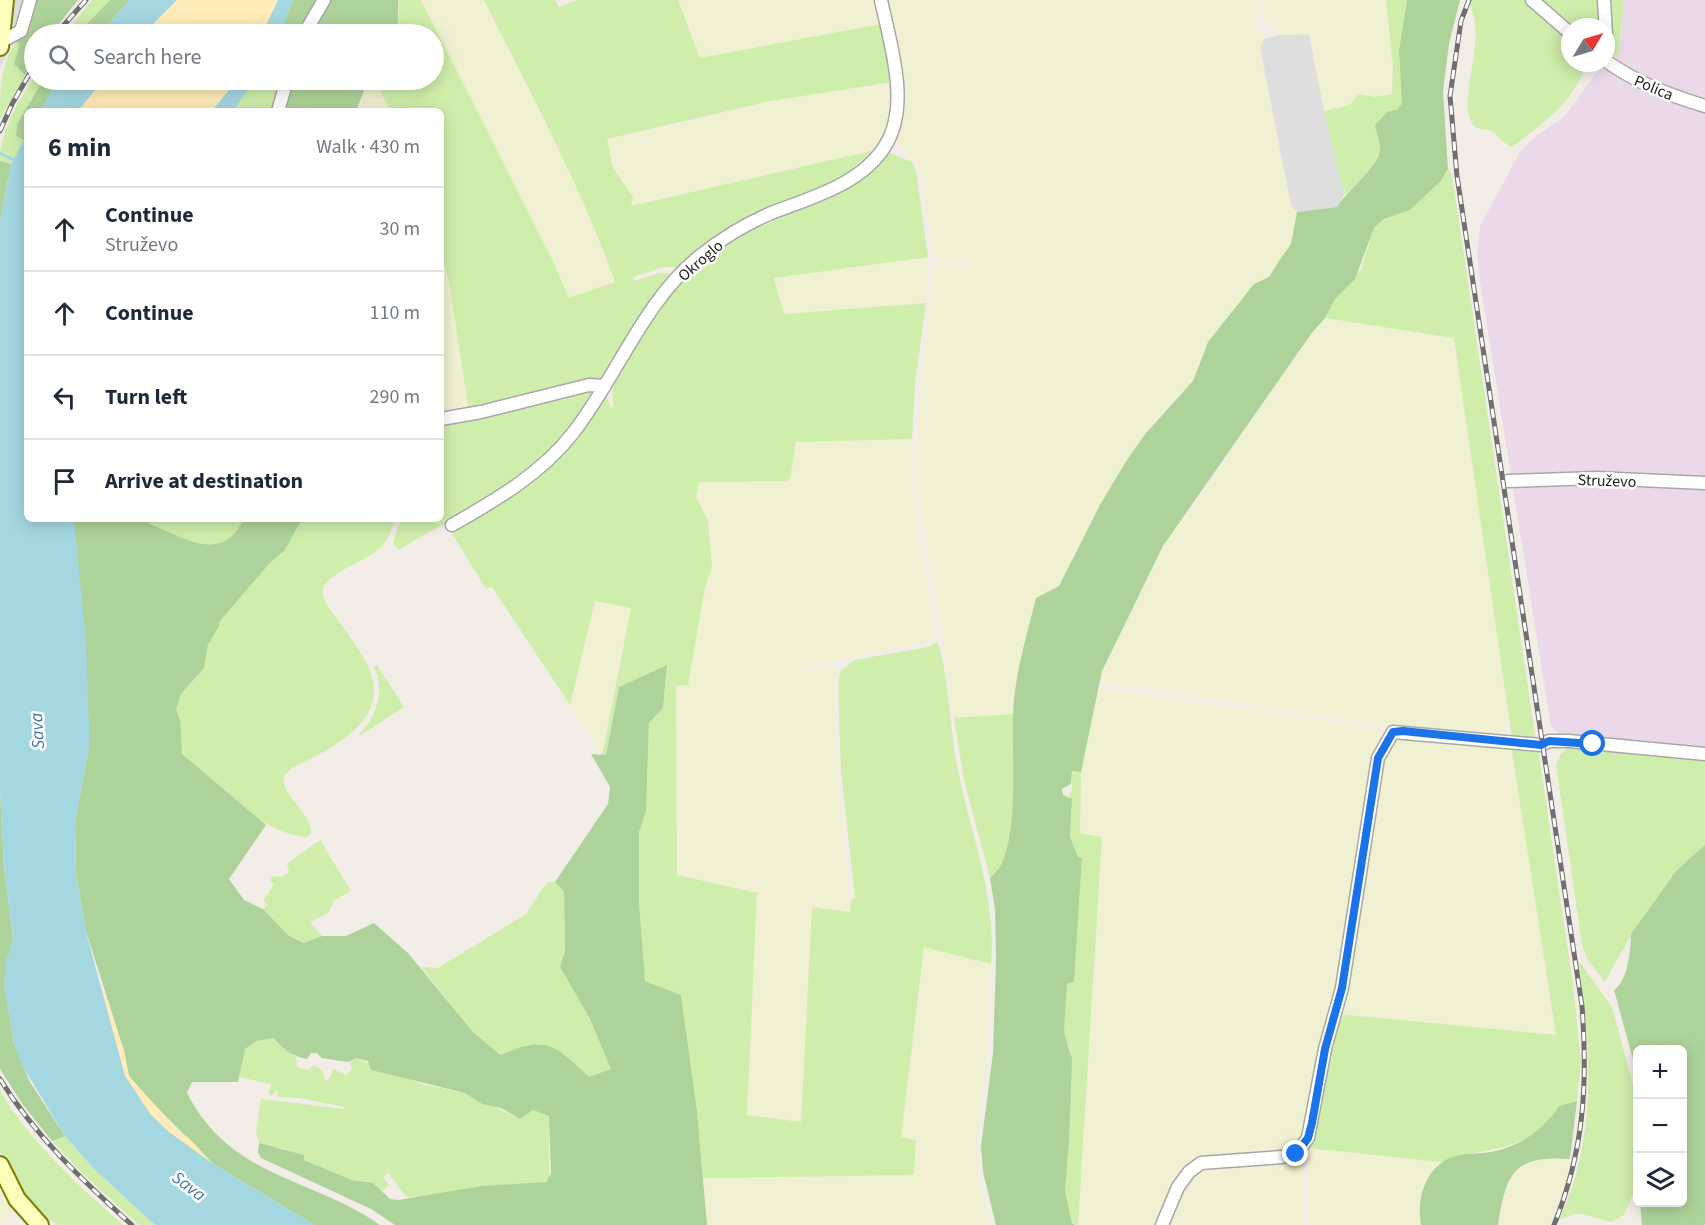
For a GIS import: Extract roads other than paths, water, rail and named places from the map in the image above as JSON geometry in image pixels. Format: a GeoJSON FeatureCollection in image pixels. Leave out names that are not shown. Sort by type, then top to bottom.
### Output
{"type":"FeatureCollection","features":[{"type":"Feature","properties":{"kind":"street"},"geometry":{"type":"LineString","coordinates":[[1,44],[21,31],[30,0]]}},
{"type":"Feature","properties":{"kind":"street"},"geometry":{"type":"LineString","coordinates":[[310,24],[324,0]]}},
{"type":"Feature","properties":{"kind":"street","name":"Okroglo"},"geometry":{"type":"LineString","coordinates":[[452,525],[498,499],[549,460],[574,432],[681,272],[737,231],[853,177],[874,160],[886,145],[896,109],[896,85],[881,0]]}},
{"type":"Feature","properties":{"kind":"street"},"geometry":{"type":"LineString","coordinates":[[1532,0],[1561,25]]}},
{"type":"Feature","properties":{"kind":"street"},"geometry":{"type":"LineString","coordinates":[[1604,0],[1605,18]]}},
{"type":"Feature","properties":{"kind":"street"},"geometry":{"type":"LineString","coordinates":[[1,44],[4,1]]}},
{"type":"Feature","properties":{"kind":"street","name":"Polica"},"geometry":{"type":"LineString","coordinates":[[1615,68],[1629,78],[1658,92],[1705,106]]}},
{"type":"Feature","properties":{"kind":"street"},"geometry":{"type":"LineString","coordinates":[[279,108],[284,90]]}},
{"type":"Feature","properties":{"kind":"street"},"geometry":{"type":"LineString","coordinates":[[444,418],[481,412],[589,385],[605,386]]}},
{"type":"Feature","properties":{"kind":"street","name":"Struževo"},"geometry":{"type":"LineString","coordinates":[[1508,481],[1596,478],[1705,483]]}},
{"type":"Feature","properties":{"kind":"street"},"geometry":{"type":"LineString","coordinates":[[1162,1225],[1178,1187],[1189,1172],[1201,1163],[1296,1154],[1308,1138],[1325,1049],[1344,978],[1378,758],[1387,738],[1393,732],[1403,731],[1541,745],[1549,741],[1705,754]]}},
{"type":"Feature","properties":{"kind":"street"},"geometry":{"type":"LineString","coordinates":[[0,1165],[17,1199],[40,1225]]}},
{"type":"Feature","properties":{"kind":"water"},"geometry":{"type":"Polygon","coordinates":[[[130,0],[177,0],[153,24],[108,24],[130,0]]]}},
{"type":"Feature","properties":{"kind":"water"},"geometry":{"type":"Polygon","coordinates":[[[278,0],[293,0],[284,24],[267,24],[278,0]]]}},
{"type":"Feature","properties":{"kind":"water"},"geometry":{"type":"Polygon","coordinates":[[[53,90],[95,90],[80,108],[42,108],[53,90]]]}},
{"type":"Feature","properties":{"kind":"water"},"geometry":{"type":"Polygon","coordinates":[[[229,90],[248,90],[235,108],[214,108],[229,90]]]}},
{"type":"Feature","properties":{"kind":"water","name":"Sava"},"geometry":{"type":"Polygon","coordinates":[[[24,140],[24,522],[74,522],[86,641],[89,725],[89,745],[75,823],[76,874],[85,928],[125,1076],[151,1115],[169,1132],[212,1163],[314,1225],[155,1225],[94,1169],[65,1136],[22,1065],[14,1044],[4,983],[6,961],[13,938],[4,867],[0,790],[0,221],[11,164],[24,140]]]}},
{"type":"Feature","properties":{"kind":"waterway"},"geometry":{"type":"LineString","coordinates":[[0,153],[14,160]]}},
{"type":"Feature","properties":{"kind":"railway"},"geometry":{"type":"LineString","coordinates":[[65,24],[86,0]]}},
{"type":"Feature","properties":{"kind":"railway"},"geometry":{"type":"LineString","coordinates":[[1469,0],[1461,21],[1450,96],[1457,176],[1582,1006],[1584,1035],[1582,1117],[1572,1171],[1554,1225]]}},
{"type":"Feature","properties":{"kind":"railway"},"geometry":{"type":"LineString","coordinates":[[0,131],[24,83]]}},
{"type":"Feature","properties":{"kind":"railway"},"geometry":{"type":"LineString","coordinates":[[0,1079],[44,1139],[132,1225]]}}]}
